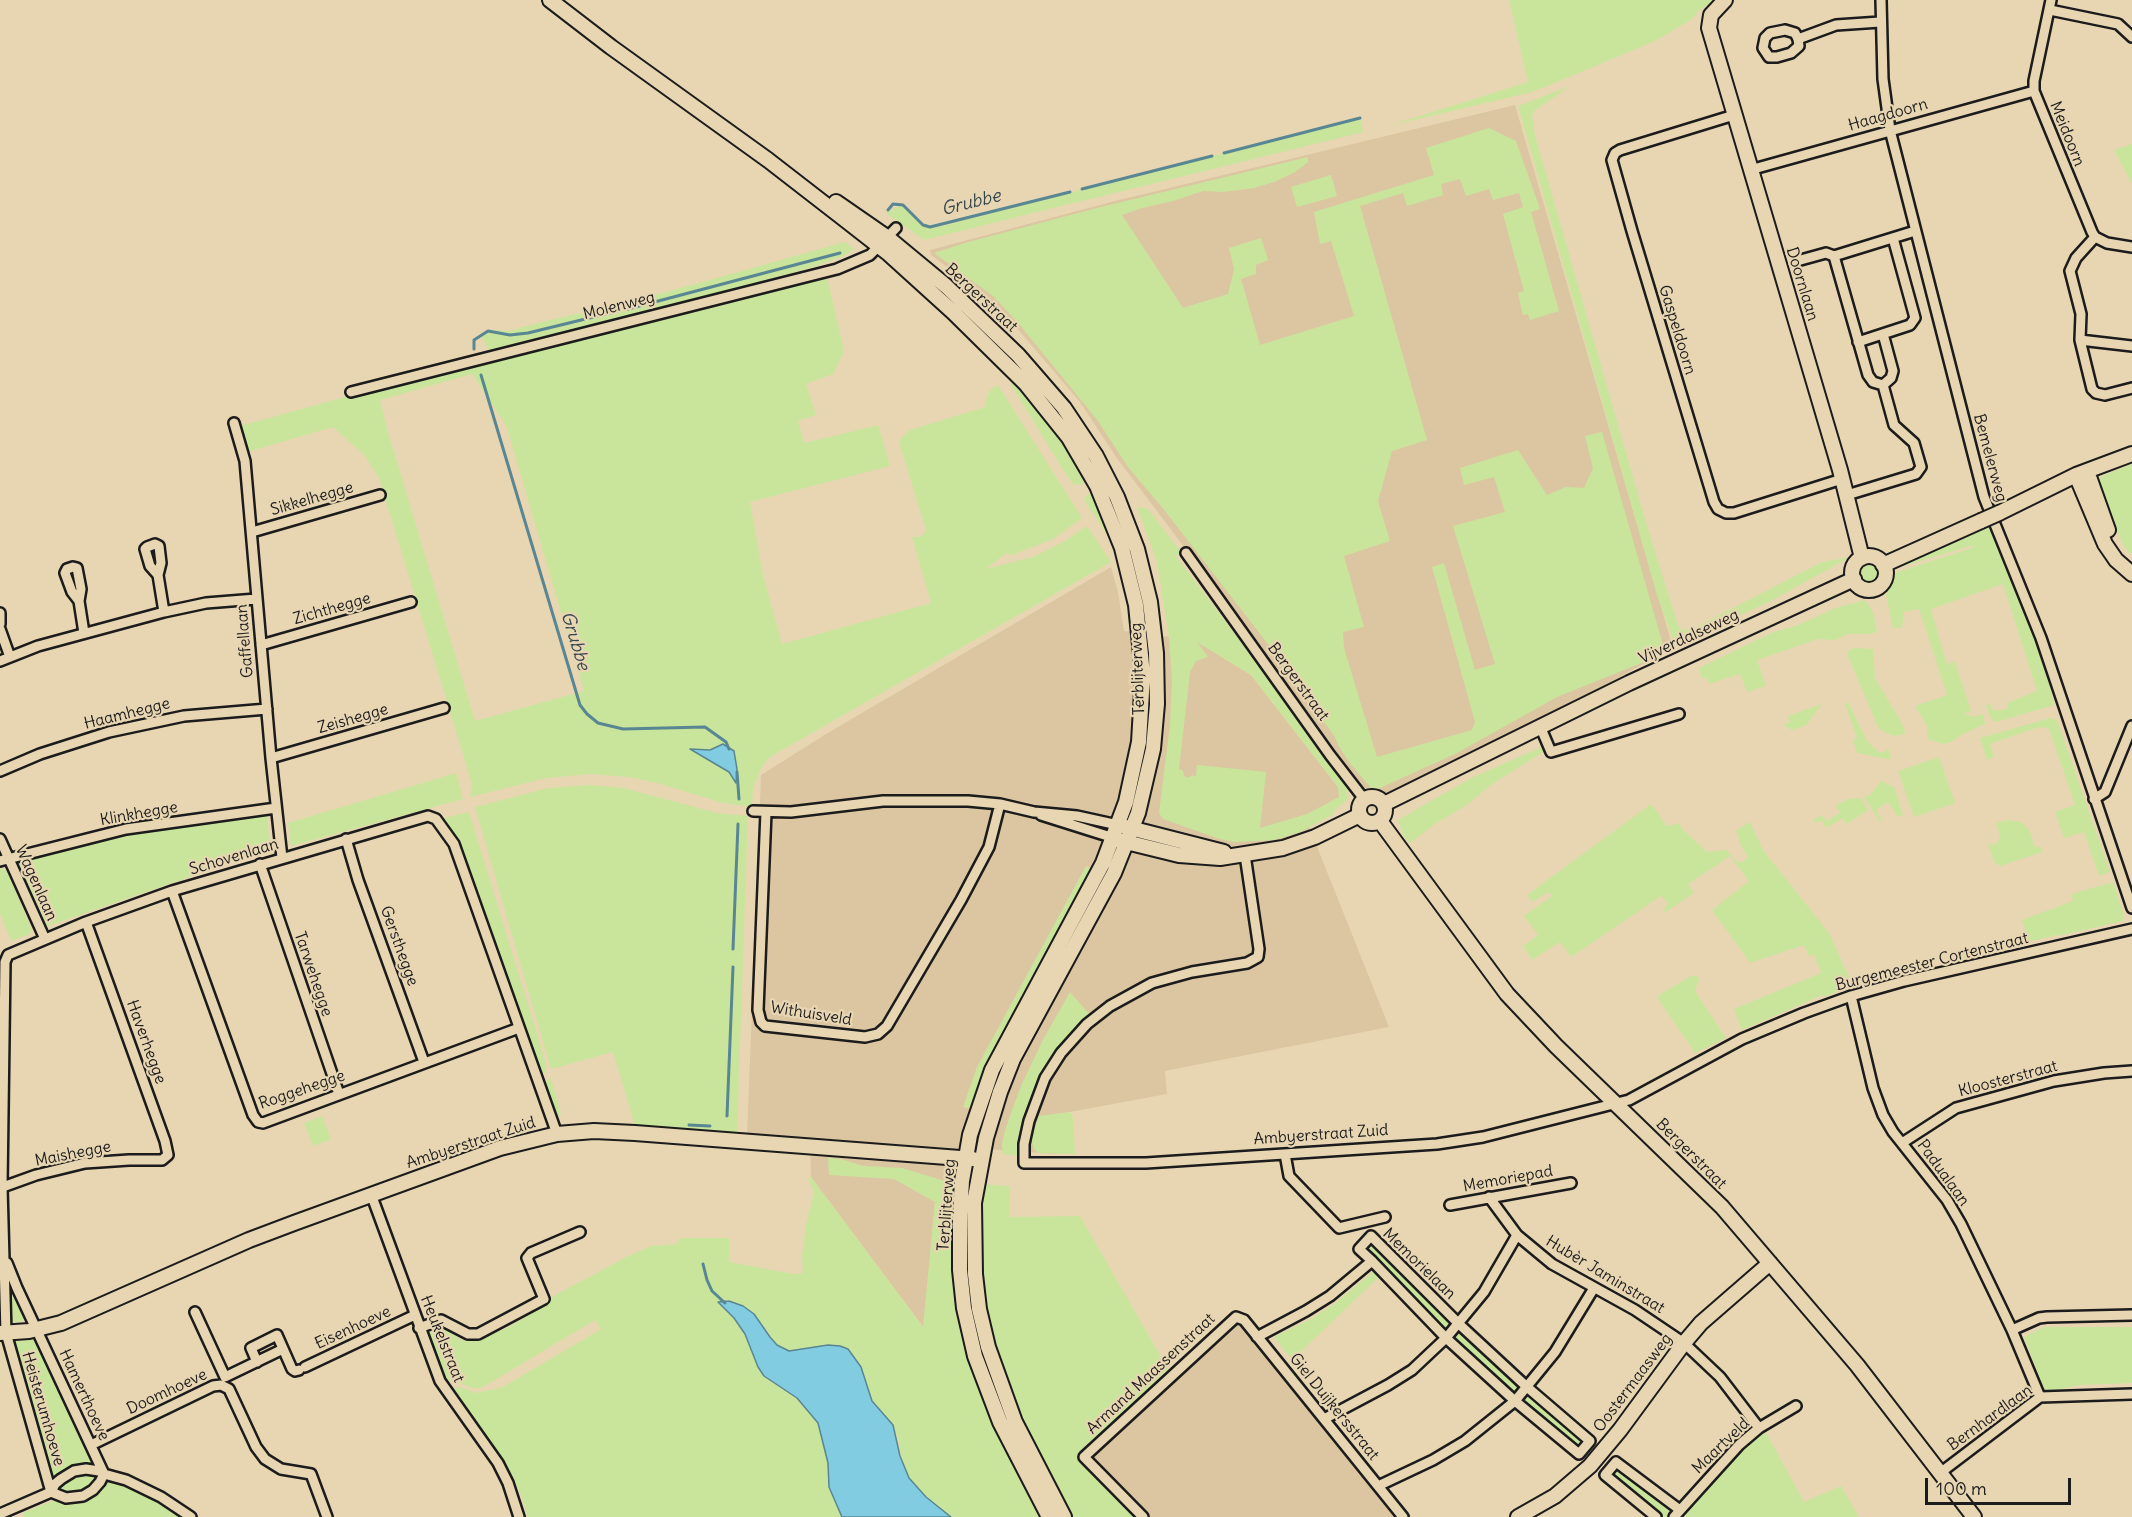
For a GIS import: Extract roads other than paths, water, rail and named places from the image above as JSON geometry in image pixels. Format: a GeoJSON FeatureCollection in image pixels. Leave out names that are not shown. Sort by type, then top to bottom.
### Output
{"type":"FeatureCollection","features":[{"type":"Feature","properties":{"kind":"main road","name":"Bergerstraat"},"geometry":{"type":"LineString","coordinates":[[550,0],[620,54],[768,160],[841,211],[888,238],[970,308],[1043,382],[1064,408],[1092,448],[1116,511]]}},
{"type":"Feature","properties":{"kind":"main road","name":"Doornlaan"},"geometry":{"type":"LineString","coordinates":[[1725,0],[1714,10],[1709,20],[1710,32],[1847,495],[1862,558]]}},
{"type":"Feature","properties":{"kind":"main road"},"geometry":{"type":"LineString","coordinates":[[1883,565],[2082,473],[2132,454]]}},
{"type":"Feature","properties":{"kind":"main road"},"geometry":{"type":"LineString","coordinates":[[2082,473],[2112,537],[2120,551],[2132,563]]}},
{"type":"Feature","properties":{"kind":"main road"},"geometry":{"type":"LineString","coordinates":[[2082,473],[2105,544],[2116,560],[2132,574]]}},
{"type":"Feature","properties":{"kind":"main road","name":"Terblijterweg"},"geometry":{"type":"LineString","coordinates":[[1116,511],[1134,592],[1140,630],[1143,675],[1139,742],[1130,789],[1119,825]]}},
{"type":"Feature","properties":{"kind":"main road","name":"Terblijterweg"},"geometry":{"type":"LineString","coordinates":[[1064,1517],[1015,1422],[997,1376],[982,1325],[975,1274],[974,1203],[981,1159],[997,1101],[1013,1059],[1095,910],[1141,803],[1153,749],[1157,704],[1154,627],[1148,590],[1137,549],[1116,511]]}},
{"type":"Feature","properties":{"kind":"main road"},"geometry":{"type":"LineString","coordinates":[[1874,557],[1883,565],[1885,577],[1876,588],[1864,589],[1854,579],[1852,573],[1854,566],[1862,558],[1874,557]]}},
{"type":"Feature","properties":{"kind":"main road","name":"Vijverdalseweg"},"geometry":{"type":"LineString","coordinates":[[1384,804],[1540,726],[1854,579]]}},
{"type":"Feature","properties":{"kind":"main road"},"geometry":{"type":"LineString","coordinates":[[1374,797],[1384,804],[1385,813],[1380,820],[1369,823],[1360,815],[1359,807],[1364,799],[1374,797]]}},
{"type":"Feature","properties":{"kind":"main road"},"geometry":{"type":"LineString","coordinates":[[1119,825],[1125,837],[1245,855],[1272,851],[1304,842],[1360,815]]}},
{"type":"Feature","properties":{"kind":"main road","name":"Bergerstraat"},"geometry":{"type":"LineString","coordinates":[[1380,820],[1507,994],[1556,1046],[1722,1207],[1857,1365],[1974,1517]]}},
{"type":"Feature","properties":{"kind":"main road","name":"Terblijterweg"},"geometry":{"type":"LineString","coordinates":[[1049,1517],[1000,1422],[982,1377],[969,1331],[959,1254],[965,1159],[980,1104],[1000,1053],[1092,883],[1125,837]]}},
{"type":"Feature","properties":{"kind":"main road","name":"Ambyerstraat Zuid"},"geometry":{"type":"LineString","coordinates":[[3,1333],[37,1330],[83,1314],[249,1240],[370,1194],[501,1148],[557,1134],[594,1131],[635,1133],[981,1159]]}},
{"type":"Feature","properties":{"kind":"main road","name":"Oostermaasweg"},"geometry":{"type":"LineString","coordinates":[[1518,1517],[1555,1496],[1590,1466],[1620,1430],[1684,1343],[1712,1312],[1770,1263]]}},
{"type":"Feature","properties":{"kind":"street","name":"Bemelerweg"},"geometry":{"type":"LineString","coordinates":[[1881,0],[1884,97],[1890,130],[1984,496],[2037,626],[2132,908]]}},
{"type":"Feature","properties":{"kind":"street"},"geometry":{"type":"LineString","coordinates":[[2050,5],[2118,24],[2132,37]]}},
{"type":"Feature","properties":{"kind":"street","name":"Meidoorn"},"geometry":{"type":"LineString","coordinates":[[2050,5],[2034,81],[2034,91],[2095,237]]}},
{"type":"Feature","properties":{"kind":"street"},"geometry":{"type":"LineString","coordinates":[[1798,39],[1836,25],[1880,22]]}},
{"type":"Feature","properties":{"kind":"street","name":"Haagdoorn"},"geometry":{"type":"LineString","coordinates":[[1750,170],[2034,91]]}},
{"type":"Feature","properties":{"kind":"street","name":"Gaspeldoorn"},"geometry":{"type":"LineString","coordinates":[[1734,115],[1615,153],[1612,160],[1652,296],[1718,509],[1726,513],[1734,513],[1842,479]]}},
{"type":"Feature","properties":{"kind":"street"},"geometry":{"type":"LineString","coordinates":[[1797,261],[1826,253],[1834,256],[1915,231]]}},
{"type":"Feature","properties":{"kind":"street"},"geometry":{"type":"LineString","coordinates":[[2132,247],[2107,243],[2095,237],[2076,258],[2070,271],[2080,314],[2080,340],[2092,389],[2096,393],[2105,395],[2132,388]]}},
{"type":"Feature","properties":{"kind":"street","name":"Molenweg"},"geometry":{"type":"LineString","coordinates":[[351,392],[837,269],[869,256],[888,238]]}},
{"type":"Feature","properties":{"kind":"street"},"geometry":{"type":"LineString","coordinates":[[1858,342],[1910,325],[1915,318],[1893,238]]}},
{"type":"Feature","properties":{"kind":"street"},"geometry":{"type":"LineString","coordinates":[[1834,256],[1868,375],[1873,382],[1883,385]]}},
{"type":"Feature","properties":{"kind":"street"},"geometry":{"type":"LineString","coordinates":[[1883,334],[1893,371],[1891,378],[1883,385]]}},
{"type":"Feature","properties":{"kind":"street"},"geometry":{"type":"LineString","coordinates":[[2080,340],[2132,346]]}},
{"type":"Feature","properties":{"kind":"street"},"geometry":{"type":"LineString","coordinates":[[1847,495],[1916,474],[1921,467],[1914,443],[1894,425],[1883,385]]}},
{"type":"Feature","properties":{"kind":"street","name":"Gaffellaan"},"geometry":{"type":"LineString","coordinates":[[234,423],[245,461],[256,599],[282,858]]}},
{"type":"Feature","properties":{"kind":"street","name":"Sikkelhegge"},"geometry":{"type":"LineString","coordinates":[[252,532],[380,495]]}},
{"type":"Feature","properties":{"kind":"street","name":"Bergerstraat"},"geometry":{"type":"LineString","coordinates":[[1186,553],[1364,799]]}},
{"type":"Feature","properties":{"kind":"street"},"geometry":{"type":"LineString","coordinates":[[158,575],[164,612]]}},
{"type":"Feature","properties":{"kind":"street"},"geometry":{"type":"LineString","coordinates":[[0,662],[38,646],[164,612],[206,603],[256,599]]}},
{"type":"Feature","properties":{"kind":"street"},"geometry":{"type":"LineString","coordinates":[[79,601],[84,633]]}},
{"type":"Feature","properties":{"kind":"street","name":"Zichthegge"},"geometry":{"type":"LineString","coordinates":[[261,645],[411,602]]}},
{"type":"Feature","properties":{"kind":"street"},"geometry":{"type":"LineString","coordinates":[[0,613],[0,624]]}},
{"type":"Feature","properties":{"kind":"street"},"geometry":{"type":"LineString","coordinates":[[0,629],[10,657]]}},
{"type":"Feature","properties":{"kind":"street","name":"Zeishegge"},"geometry":{"type":"LineString","coordinates":[[271,758],[444,708]]}},
{"type":"Feature","properties":{"kind":"street","name":"Haamhegge"},"geometry":{"type":"LineString","coordinates":[[0,771],[40,754],[109,732],[184,716],[267,709]]}},
{"type":"Feature","properties":{"kind":"street"},"geometry":{"type":"LineString","coordinates":[[1540,726],[1551,752],[1679,714]]}},
{"type":"Feature","properties":{"kind":"street"},"geometry":{"type":"LineString","coordinates":[[2094,799],[2105,792],[2132,726]]}},
{"type":"Feature","properties":{"kind":"street"},"geometry":{"type":"LineString","coordinates":[[753,811],[800,811],[883,801],[968,801],[1000,804],[1034,812],[1077,816],[1119,825]]}},
{"type":"Feature","properties":{"kind":"street","name":"Withuisveld"},"geometry":{"type":"LineString","coordinates":[[766,812],[758,1010],[760,1022],[765,1026],[865,1037],[878,1034],[887,1026],[961,900],[990,847],[1000,804]]}},
{"type":"Feature","properties":{"kind":"street","name":"Klinkhegge"},"geometry":{"type":"LineString","coordinates":[[4,860],[126,829],[276,808]]}},
{"type":"Feature","properties":{"kind":"street"},"geometry":{"type":"LineString","coordinates":[[1034,812],[1054,821],[1125,837]]}},
{"type":"Feature","properties":{"kind":"street","name":"Schovenlaan"},"geometry":{"type":"LineString","coordinates":[[3,1333],[4,1254],[1,1187],[5,962],[13,951],[172,891],[428,816],[436,819],[454,844],[557,1134]]}},
{"type":"Feature","properties":{"kind":"street","name":"Wagenlaan"},"geometry":{"type":"LineString","coordinates":[[0,839],[4,860],[45,939]]}},
{"type":"Feature","properties":{"kind":"street","name":"Gersthegge"},"geometry":{"type":"LineString","coordinates":[[346,839],[358,880],[424,1062]]}},
{"type":"Feature","properties":{"kind":"street","name":"Ambyerstraat Zuid"},"geometry":{"type":"LineString","coordinates":[[1245,855],[1259,948],[1258,957],[1247,963],[1192,972],[1152,983],[1116,1002],[1087,1024],[1061,1053],[1045,1078],[1029,1121],[1023,1163],[1125,1164],[1454,1142],[1523,1128],[1616,1103]]}},
{"type":"Feature","properties":{"kind":"street","name":"Tarwehegge"},"geometry":{"type":"LineString","coordinates":[[260,864],[339,1094]]}},
{"type":"Feature","properties":{"kind":"street","name":"Roggehegge"},"geometry":{"type":"LineString","coordinates":[[172,891],[253,1115],[258,1122],[264,1123],[519,1028]]}},
{"type":"Feature","properties":{"kind":"street","name":"Haverhegge"},"geometry":{"type":"LineString","coordinates":[[86,922],[168,1151],[162,1160],[151,1160]]}},
{"type":"Feature","properties":{"kind":"street","name":"Burgemeester Cortenstraat"},"geometry":{"type":"LineString","coordinates":[[1616,1103],[1634,1097],[1742,1039],[1851,996],[1904,981],[2132,929]]}},
{"type":"Feature","properties":{"kind":"street","name":"Padualaan"},"geometry":{"type":"LineString","coordinates":[[1851,996],[1875,1096],[1888,1124],[1947,1200],[1980,1261],[2040,1397]]}},
{"type":"Feature","properties":{"kind":"street","name":"Kloosterstraat"},"geometry":{"type":"LineString","coordinates":[[1902,1143],[1956,1108],[2054,1081],[2132,1071]]}},
{"type":"Feature","properties":{"kind":"street"},"geometry":{"type":"LineString","coordinates":[[1285,1154],[1289,1176],[1339,1228],[1385,1218]]}},
{"type":"Feature","properties":{"kind":"street","name":"Maishegge"},"geometry":{"type":"LineString","coordinates":[[1,1187],[36,1175],[85,1163],[151,1160]]}},
{"type":"Feature","properties":{"kind":"street","name":"Memoriepad"},"geometry":{"type":"LineString","coordinates":[[1450,1205],[1571,1183]]}},
{"type":"Feature","properties":{"kind":"street","name":"Heukelstraat"},"geometry":{"type":"LineString","coordinates":[[370,1194],[442,1385],[498,1463],[508,1483],[519,1517]]}},
{"type":"Feature","properties":{"kind":"street","name":"Hubèr Jaminstraat"},"geometry":{"type":"LineString","coordinates":[[1489,1197],[1517,1235],[1552,1264],[1635,1310],[1684,1343],[1720,1377],[1759,1428]]}},
{"type":"Feature","properties":{"kind":"street"},"geometry":{"type":"LineString","coordinates":[[419,1328],[441,1320],[468,1334],[478,1334],[544,1299],[527,1258],[531,1253],[580,1232]]}},
{"type":"Feature","properties":{"kind":"street"},"geometry":{"type":"LineString","coordinates":[[1324,1419],[1412,1370],[1446,1338],[1484,1292],[1517,1235]]}},
{"type":"Feature","properties":{"kind":"street","name":"Memorielaan"},"geometry":{"type":"LineString","coordinates":[[1371,1236],[1459,1324],[1590,1441],[1579,1454],[1515,1401],[1446,1338],[1359,1248],[1371,1236]]}},
{"type":"Feature","properties":{"kind":"street","name":"Schovenlaan"},"geometry":{"type":"LineString","coordinates":[[4,1254],[16,1287],[37,1330]]}},
{"type":"Feature","properties":{"kind":"street"},"geometry":{"type":"LineString","coordinates":[[1257,1337],[1330,1296],[1372,1261]]}},
{"type":"Feature","properties":{"kind":"street"},"geometry":{"type":"LineString","coordinates":[[1378,1486],[1433,1460],[1465,1441],[1515,1401],[1555,1352],[1594,1288]]}},
{"type":"Feature","properties":{"kind":"street"},"geometry":{"type":"LineString","coordinates":[[195,1312],[223,1381],[283,1349],[277,1335],[251,1348],[256,1362]]}},
{"type":"Feature","properties":{"kind":"street","name":"Eisenhoeve"},"geometry":{"type":"LineString","coordinates":[[283,1349],[293,1370],[302,1368],[415,1315]]}},
{"type":"Feature","properties":{"kind":"street"},"geometry":{"type":"LineString","coordinates":[[2012,1330],[2038,1318],[2132,1316]]}},
{"type":"Feature","properties":{"kind":"street","name":"Armand Maassenstraat"},"geometry":{"type":"LineString","coordinates":[[1143,1517],[1084,1456],[1231,1320],[1236,1317],[1240,1318]]}},
{"type":"Feature","properties":{"kind":"street","name":"Giel Duijkersstraat"},"geometry":{"type":"LineString","coordinates":[[1240,1318],[1403,1517]]}},
{"type":"Feature","properties":{"kind":"street","name":"Hamerthoeve"},"geometry":{"type":"LineString","coordinates":[[37,1330],[104,1474]]}},
{"type":"Feature","properties":{"kind":"street","name":"Heisterumhoeve"},"geometry":{"type":"LineString","coordinates":[[3,1333],[51,1492]]}},
{"type":"Feature","properties":{"kind":"street","name":"Doomhoeve"},"geometry":{"type":"LineString","coordinates":[[91,1444],[223,1381],[255,1447],[266,1459],[281,1469],[311,1474],[327,1517]]}},
{"type":"Feature","properties":{"kind":"street","name":"Bernhardlaan"},"geometry":{"type":"LineString","coordinates":[[1940,1473],[2040,1397],[2132,1394]]}},
{"type":"Feature","properties":{"kind":"street","name":"Maartveld"},"geometry":{"type":"LineString","coordinates":[[1677,1513],[1718,1467],[1759,1428],[1796,1406]]}},
{"type":"Feature","properties":{"kind":"street"},"geometry":{"type":"LineString","coordinates":[[1656,1517],[1605,1475],[1616,1462],[1677,1513]]}},
{"type":"Feature","properties":{"kind":"street"},"geometry":{"type":"LineString","coordinates":[[6,1514],[51,1492],[55,1484],[74,1471],[95,1470],[126,1480],[161,1497],[191,1517]]}},
{"type":"Feature","properties":{"kind":"street"},"geometry":{"type":"LineString","coordinates":[[51,1492],[66,1498],[83,1496],[93,1490],[104,1474]]}},
{"type":"Feature","properties":{"kind":"water"},"geometry":{"type":"Polygon","coordinates":[[[723,744],[734,751],[737,769],[736,783],[729,772],[690,749],[710,750],[723,744]]]}},
{"type":"Feature","properties":{"kind":"water"},"geometry":{"type":"Polygon","coordinates":[[[729,1301],[743,1306],[754,1314],[777,1345],[789,1351],[828,1345],[848,1349],[861,1367],[872,1401],[893,1425],[900,1456],[909,1478],[926,1497],[951,1517],[842,1517],[829,1487],[828,1463],[818,1423],[797,1398],[764,1376],[745,1334],[734,1318],[718,1302],[729,1301]]]}},
{"type":"Feature","properties":{"kind":"waterway","name":"Grubbe"},"geometry":{"type":"LineString","coordinates":[[1224,153],[1360,118]]}},
{"type":"Feature","properties":{"kind":"waterway","name":"Grubbe"},"geometry":{"type":"LineString","coordinates":[[1082,189],[1212,156]]}},
{"type":"Feature","properties":{"kind":"waterway","name":"Grubbe"},"geometry":{"type":"LineString","coordinates":[[888,210],[893,204],[903,205],[923,225],[930,227],[1070,192]]}},
{"type":"Feature","properties":{"kind":"waterway","name":"Grubbe"},"geometry":{"type":"LineString","coordinates":[[628,309],[840,253]]}},
{"type":"Feature","properties":{"kind":"waterway","name":"Grubbe"},"geometry":{"type":"LineString","coordinates":[[474,349],[474,340],[488,331],[510,335],[528,333],[618,311]]}},
{"type":"Feature","properties":{"kind":"waterway","name":"Grubbe"},"geometry":{"type":"LineString","coordinates":[[481,375],[580,705],[598,723],[623,729],[705,727],[726,742],[729,749]]}},
{"type":"Feature","properties":{"kind":"waterway","name":"Grubbe"},"geometry":{"type":"LineString","coordinates":[[737,772],[739,799]]}},
{"type":"Feature","properties":{"kind":"waterway","name":"Grubbe"},"geometry":{"type":"LineString","coordinates":[[733,949],[738,824]]}},
{"type":"Feature","properties":{"kind":"waterway","name":"Grubbe"},"geometry":{"type":"LineString","coordinates":[[727,1116],[733,967]]}},
{"type":"Feature","properties":{"kind":"waterway","name":"Grubbe"},"geometry":{"type":"LineString","coordinates":[[689,1125],[710,1126]]}},
{"type":"Feature","properties":{"kind":"waterway"},"geometry":{"type":"LineString","coordinates":[[703,1264],[712,1291],[725,1303]]}}]}
